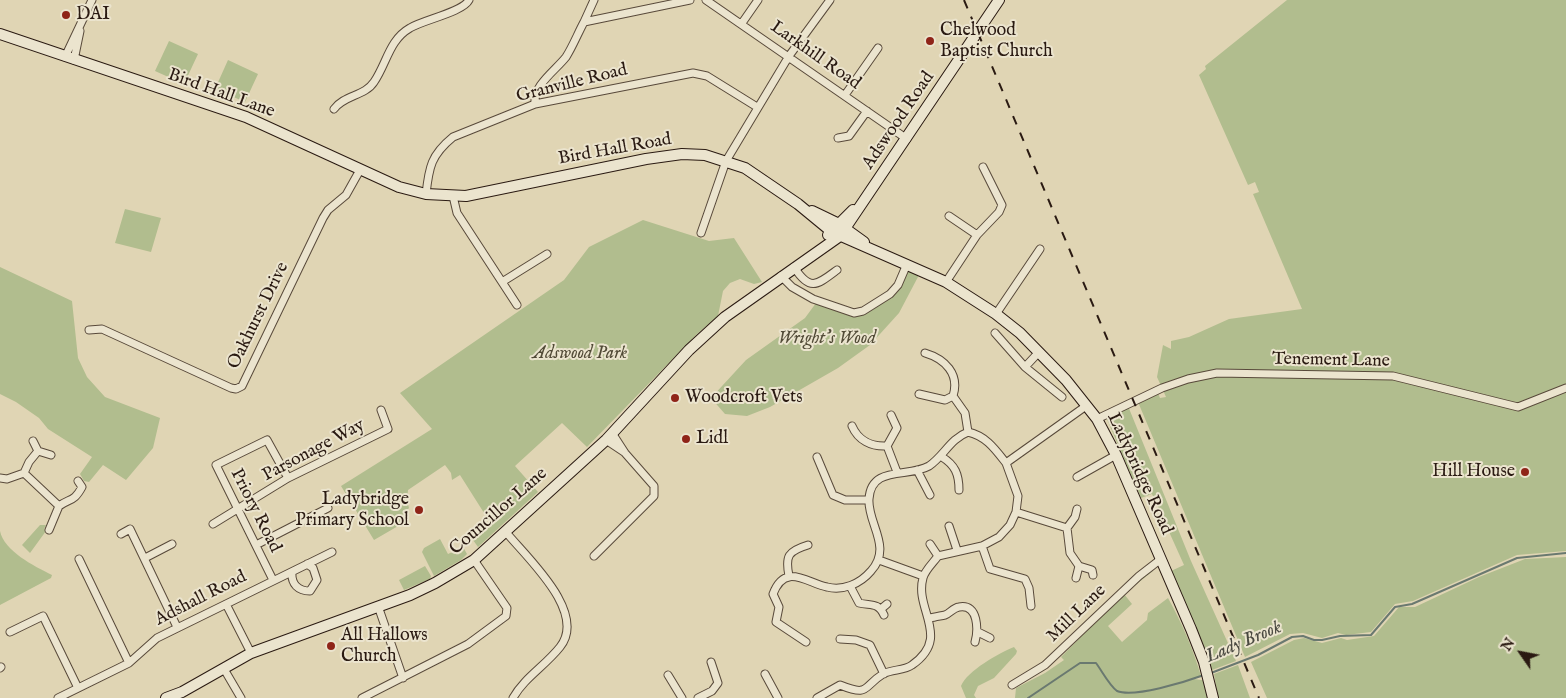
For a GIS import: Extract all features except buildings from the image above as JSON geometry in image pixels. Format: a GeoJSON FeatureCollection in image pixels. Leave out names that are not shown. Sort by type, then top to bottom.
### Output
{"type":"FeatureCollection","features":[{"type":"Feature","properties":{"kind":"street"},"geometry":{"type":"LineString","coordinates":[[70,59],[92,0]]}},
{"type":"Feature","properties":{"kind":"street"},"geometry":{"type":"LineString","coordinates":[[334,109],[342,100],[368,89],[374,82],[392,45],[408,29],[467,4],[469,0]]}},
{"type":"Feature","properties":{"kind":"street"},"geometry":{"type":"LineString","coordinates":[[535,104],[534,96],[566,56],[594,0]]}},
{"type":"Feature","properties":{"kind":"street"},"geometry":{"type":"LineString","coordinates":[[584,22],[690,0]]}},
{"type":"Feature","properties":{"kind":"street","name":"Larkhill Road"},"geometry":{"type":"LineString","coordinates":[[706,0],[742,23],[907,139]]}},
{"type":"Feature","properties":{"kind":"street"},"geometry":{"type":"LineString","coordinates":[[742,23],[758,0]]}},
{"type":"Feature","properties":{"kind":"street"},"geometry":{"type":"LineString","coordinates":[[701,233],[726,161],[789,56],[830,0]]}},
{"type":"Feature","properties":{"kind":"street","name":"Adswood Road"},"geometry":{"type":"LineString","coordinates":[[839,230],[876,185],[999,0]]}},
{"type":"Feature","properties":{"kind":"street","name":"Bird Hall Lane"},"geometry":{"type":"LineString","coordinates":[[0,34],[246,117],[399,187],[426,194]]}},
{"type":"Feature","properties":{"kind":"street"},"geometry":{"type":"LineString","coordinates":[[845,95],[878,48]]}},
{"type":"Feature","properties":{"kind":"street","name":"Granville Road"},"geometry":{"type":"LineString","coordinates":[[426,194],[430,164],[453,137],[535,104],[693,73],[707,76],[757,107]]}},
{"type":"Feature","properties":{"kind":"street"},"geometry":{"type":"LineString","coordinates":[[838,138],[849,136],[867,111]]}},
{"type":"Feature","properties":{"kind":"street","name":"Bird Hall Road"},"geometry":{"type":"LineString","coordinates":[[426,194],[453,196],[682,154],[705,155],[745,168],[839,230]]}},
{"type":"Feature","properties":{"kind":"street"},"geometry":{"type":"LineString","coordinates":[[946,282],[977,235],[999,212],[1002,205],[982,167]]}},
{"type":"Feature","properties":{"kind":"street","name":"Oakhurst Drive"},"geometry":{"type":"LineString","coordinates":[[89,330],[102,329],[231,388],[236,389],[242,386],[323,218],[328,210],[346,194],[360,170]]}},
{"type":"Feature","properties":{"kind":"street","name":"Adswood Road"},"geometry":{"type":"LineString","coordinates":[[870,248],[861,237],[858,224],[860,215],[876,185]]}},
{"type":"Feature","properties":{"kind":"street"},"geometry":{"type":"LineString","coordinates":[[453,196],[457,213],[517,305]]}},
{"type":"Feature","properties":{"kind":"street"},"geometry":{"type":"LineString","coordinates":[[949,216],[977,235]]}},
{"type":"Feature","properties":{"kind":"street","name":"Ladybridge Road"},"geometry":{"type":"LineString","coordinates":[[839,230],[870,248],[946,282],[996,314],[1039,352],[1097,419],[1116,455],[1204,662],[1213,698]]}},
{"type":"Feature","properties":{"kind":"street","name":"Councillor Lane"},"geometry":{"type":"LineString","coordinates":[[166,698],[182,692],[251,653],[427,588],[474,560],[609,436],[689,350],[725,317],[794,267],[839,230]]}},
{"type":"Feature","properties":{"kind":"street","name":"Councillor Lane"},"geometry":{"type":"LineString","coordinates":[[777,279],[839,230]]}},
{"type":"Feature","properties":{"kind":"street"},"geometry":{"type":"LineString","coordinates":[[996,314],[1040,249]]}},
{"type":"Feature","properties":{"kind":"street"},"geometry":{"type":"LineString","coordinates":[[502,282],[547,254]]}},
{"type":"Feature","properties":{"kind":"street"},"geometry":{"type":"LineString","coordinates":[[777,279],[813,298],[854,314],[863,311],[890,294],[898,285],[907,264]]}},
{"type":"Feature","properties":{"kind":"street"},"geometry":{"type":"LineString","coordinates":[[794,267],[802,278],[813,285],[837,270]]}},
{"type":"Feature","properties":{"kind":"street"},"geometry":{"type":"LineString","coordinates":[[996,333],[1025,367],[1062,397]]}},
{"type":"Feature","properties":{"kind":"street"},"geometry":{"type":"LineString","coordinates":[[1025,367],[1039,352]]}},
{"type":"Feature","properties":{"kind":"street"},"geometry":{"type":"LineString","coordinates":[[919,394],[945,400],[953,396],[956,387],[952,371],[939,357],[925,353]]}},
{"type":"Feature","properties":{"kind":"street","name":"Tenement Lane"},"geometry":{"type":"LineString","coordinates":[[1097,419],[1162,388],[1188,379],[1217,373],[1393,376],[1518,407],[1566,388]]}},
{"type":"Feature","properties":{"kind":"street"},"geometry":{"type":"LineString","coordinates":[[953,396],[965,413],[968,432]]}},
{"type":"Feature","properties":{"kind":"street"},"geometry":{"type":"LineString","coordinates":[[1006,463],[1086,406]]}},
{"type":"Feature","properties":{"kind":"street","name":"Parsonage Way"},"geometry":{"type":"LineString","coordinates":[[214,524],[288,478],[388,429],[382,410]]}},
{"type":"Feature","properties":{"kind":"street"},"geometry":{"type":"LineString","coordinates":[[852,426],[859,438],[877,446],[886,446],[892,441],[897,428],[891,415]]}},
{"type":"Feature","properties":{"kind":"street"},"geometry":{"type":"LineString","coordinates":[[806,642],[776,622],[779,607],[773,594],[775,587],[789,576],[801,576],[826,587],[850,586],[860,581],[879,560],[879,545],[869,500],[872,485],[879,479],[898,472],[918,470],[942,457],[952,442],[968,432],[988,441],[1006,463],[1016,490],[1016,512],[1005,531],[982,546],[957,550],[938,556],[924,576],[921,594],[930,618],[932,634],[925,654],[911,666],[884,674],[869,687],[861,691],[840,685],[817,698]]}},
{"type":"Feature","properties":{"kind":"street"},"geometry":{"type":"LineString","coordinates":[[594,556],[654,496],[654,486],[609,436]]}},
{"type":"Feature","properties":{"kind":"street","name":"Priory Road"},"geometry":{"type":"LineString","coordinates":[[273,580],[237,511],[216,465],[267,440],[288,478]]}},
{"type":"Feature","properties":{"kind":"street"},"geometry":{"type":"LineString","coordinates":[[33,441],[38,452]]}},
{"type":"Feature","properties":{"kind":"street"},"geometry":{"type":"LineString","coordinates":[[886,446],[898,472]]}},
{"type":"Feature","properties":{"kind":"street"},"geometry":{"type":"LineString","coordinates":[[38,452],[51,455]]}},
{"type":"Feature","properties":{"kind":"street"},"geometry":{"type":"LineString","coordinates":[[24,474],[28,462],[38,452]]}},
{"type":"Feature","properties":{"kind":"street"},"geometry":{"type":"LineString","coordinates":[[1077,477],[1116,455]]}},
{"type":"Feature","properties":{"kind":"street"},"geometry":{"type":"LineString","coordinates":[[817,457],[833,495],[845,500],[869,500]]}},
{"type":"Feature","properties":{"kind":"street"},"geometry":{"type":"LineString","coordinates":[[942,457],[955,469],[959,476],[959,490]]}},
{"type":"Feature","properties":{"kind":"street"},"geometry":{"type":"LineString","coordinates":[[918,470],[930,495]]}},
{"type":"Feature","properties":{"kind":"street"},"geometry":{"type":"LineString","coordinates":[[0,478],[8,479],[24,474]]}},
{"type":"Feature","properties":{"kind":"street"},"geometry":{"type":"LineString","coordinates":[[24,474],[59,506]]}},
{"type":"Feature","properties":{"kind":"street"},"geometry":{"type":"LineString","coordinates":[[49,530],[59,506],[71,501],[79,493],[82,487],[78,481]]}},
{"type":"Feature","properties":{"kind":"street"},"geometry":{"type":"LineString","coordinates":[[256,545],[328,508]]}},
{"type":"Feature","properties":{"kind":"street"},"geometry":{"type":"LineString","coordinates":[[1077,509],[1067,528],[1070,553],[1079,566],[1092,570],[1093,576]]}},
{"type":"Feature","properties":{"kind":"street"},"geometry":{"type":"LineString","coordinates":[[1016,512],[1067,528]]}},
{"type":"Feature","properties":{"kind":"street"},"geometry":{"type":"LineString","coordinates":[[949,526],[957,550]]}},
{"type":"Feature","properties":{"kind":"street"},"geometry":{"type":"LineString","coordinates":[[121,534],[130,528],[178,627]]}},
{"type":"Feature","properties":{"kind":"street"},"geometry":{"type":"LineString","coordinates":[[505,531],[555,591],[564,607],[566,620],[566,633],[562,645],[523,684],[512,698]]}},
{"type":"Feature","properties":{"kind":"street"},"geometry":{"type":"LineString","coordinates":[[145,558],[172,544]]}},
{"type":"Feature","properties":{"kind":"street"},"geometry":{"type":"LineString","coordinates":[[930,544],[938,556]]}},
{"type":"Feature","properties":{"kind":"street"},"geometry":{"type":"LineString","coordinates":[[789,576],[787,563],[789,556],[794,550],[808,546]]}},
{"type":"Feature","properties":{"kind":"street"},"geometry":{"type":"LineString","coordinates":[[982,546],[990,569],[1025,579],[1029,588],[1032,606]]}},
{"type":"Feature","properties":{"kind":"street","name":"Adshall Road"},"geometry":{"type":"LineString","coordinates":[[129,662],[157,638],[332,552]]}},
{"type":"Feature","properties":{"kind":"street"},"geometry":{"type":"LineString","coordinates":[[58,698],[129,662],[79,559]]}},
{"type":"Feature","properties":{"kind":"street"},"geometry":{"type":"LineString","coordinates":[[362,698],[468,644],[508,613],[507,608],[474,560]]}},
{"type":"Feature","properties":{"kind":"street"},"geometry":{"type":"LineString","coordinates":[[879,560],[924,576]]}},
{"type":"Feature","properties":{"kind":"street","name":"Mill Lane"},"geometry":{"type":"LineString","coordinates":[[1012,685],[1045,665],[1139,576],[1161,560]]}},
{"type":"Feature","properties":{"kind":"street"},"geometry":{"type":"LineString","coordinates":[[292,572],[292,578],[296,587],[302,591],[310,591],[318,580],[313,568],[307,564]]}},
{"type":"Feature","properties":{"kind":"street"},"geometry":{"type":"LineString","coordinates":[[1076,578],[1079,566]]}},
{"type":"Feature","properties":{"kind":"street"},"geometry":{"type":"LineString","coordinates":[[850,586],[859,603],[874,603],[884,609]]}},
{"type":"Feature","properties":{"kind":"street"},"geometry":{"type":"LineString","coordinates":[[226,604],[251,653]]}},
{"type":"Feature","properties":{"kind":"street"},"geometry":{"type":"LineString","coordinates":[[378,606],[403,678]]}},
{"type":"Feature","properties":{"kind":"street"},"geometry":{"type":"LineString","coordinates":[[930,618],[945,614],[962,606],[972,611],[977,621],[978,632],[975,642]]}},
{"type":"Feature","properties":{"kind":"street"},"geometry":{"type":"LineString","coordinates":[[10,632],[43,616],[78,688]]}},
{"type":"Feature","properties":{"kind":"street"},"geometry":{"type":"LineString","coordinates":[[978,632],[990,638]]}},
{"type":"Feature","properties":{"kind":"street"},"geometry":{"type":"LineString","coordinates":[[840,639],[856,640],[870,645],[884,674]]}},
{"type":"Feature","properties":{"kind":"street"},"geometry":{"type":"LineString","coordinates":[[698,698],[712,691],[718,683],[711,662]]}},
{"type":"Feature","properties":{"kind":"street"},"geometry":{"type":"LineString","coordinates":[[224,669],[241,698]]}},
{"type":"Feature","properties":{"kind":"street"},"geometry":{"type":"LineString","coordinates":[[765,674],[778,698]]}},
{"type":"Feature","properties":{"kind":"street"},"geometry":{"type":"LineString","coordinates":[[668,675],[682,698]]}},
{"type":"Feature","properties":{"kind":"green space"},"geometry":{"type":"Polygon","coordinates":[[[1287,0],[1566,0],[1566,385],[1525,406],[1532,406],[1566,389],[1566,551],[1517,555],[1413,601],[1395,604],[1371,632],[1346,635],[1338,633],[1322,638],[1303,633],[1290,634],[1245,657],[1138,402],[1158,393],[1160,398],[1166,397],[1157,377],[1163,345],[1171,349],[1171,341],[1189,337],[1229,319],[1302,309],[1253,194],[1259,192],[1255,182],[1248,185],[1199,75],[1206,69],[1205,66],[1287,0]]]}},
{"type":"Feature","properties":{"kind":"green space"},"geometry":{"type":"Polygon","coordinates":[[[169,41],[198,54],[184,84],[155,71],[169,41]]]}},
{"type":"Feature","properties":{"kind":"green space"},"geometry":{"type":"Polygon","coordinates":[[[228,60],[258,74],[245,102],[215,89],[228,60]]]}},
{"type":"Feature","properties":{"kind":"green space"},"geometry":{"type":"Polygon","coordinates":[[[125,209],[161,218],[151,252],[115,243],[125,209]]]}},
{"type":"Feature","properties":{"kind":"green space","name":"Adswood Park"},"geometry":{"type":"Polygon","coordinates":[[[643,220],[709,241],[734,238],[762,282],[754,284],[740,279],[730,283],[723,291],[718,316],[697,334],[587,447],[562,423],[515,466],[538,492],[478,547],[473,540],[491,524],[460,475],[452,480],[451,473],[445,465],[408,490],[407,501],[409,508],[402,516],[405,522],[374,540],[341,486],[432,429],[400,393],[564,280],[589,247],[643,220]]]}},
{"type":"Feature","properties":{"kind":"green space"},"geometry":{"type":"Polygon","coordinates":[[[0,267],[72,301],[78,358],[87,377],[105,397],[160,418],[153,448],[126,480],[103,465],[89,482],[84,481],[80,474],[92,457],[48,429],[39,418],[16,402],[0,394],[0,267]]]}},
{"type":"Feature","properties":{"kind":"green space","name":"Wright's Wood"},"geometry":{"type":"Polygon","coordinates":[[[908,269],[919,275],[899,313],[870,345],[838,368],[770,407],[747,416],[725,414],[711,398],[746,360],[805,318],[816,303],[848,315],[857,316],[865,314],[887,298],[908,269]]]}},
{"type":"Feature","properties":{"kind":"green space"},"geometry":{"type":"Polygon","coordinates":[[[1128,406],[1191,561],[1236,661],[1212,670],[1171,571],[1184,565],[1152,494],[1141,498],[1106,417],[1128,406]]]}},
{"type":"Feature","properties":{"kind":"green space"},"geometry":{"type":"Polygon","coordinates":[[[40,525],[46,525],[44,529],[46,531],[30,553],[22,545],[40,525]]]}},
{"type":"Feature","properties":{"kind":"green space"},"geometry":{"type":"Polygon","coordinates":[[[0,531],[7,545],[13,551],[52,575],[51,578],[0,605],[0,531]]]}},
{"type":"Feature","properties":{"kind":"green space"},"geometry":{"type":"Polygon","coordinates":[[[440,539],[448,554],[463,547],[467,554],[461,560],[434,576],[422,552],[424,548],[440,539]]]}},
{"type":"Feature","properties":{"kind":"green space"},"geometry":{"type":"Polygon","coordinates":[[[1566,557],[1566,698],[1267,698],[1251,662],[1294,640],[1304,638],[1322,643],[1341,638],[1347,640],[1374,636],[1399,607],[1415,607],[1479,577],[1525,559],[1566,557]]]}},
{"type":"Feature","properties":{"kind":"green space"},"geometry":{"type":"Polygon","coordinates":[[[425,566],[431,576],[430,579],[404,590],[399,580],[425,566]]]}},
{"type":"Feature","properties":{"kind":"green space"},"geometry":{"type":"Polygon","coordinates":[[[1151,570],[1153,571],[1124,594],[1132,604],[1108,626],[1122,642],[1147,620],[1148,613],[1168,598],[1187,636],[1198,666],[1201,676],[1194,679],[1209,681],[1213,698],[1015,698],[1016,688],[1045,673],[1064,660],[1061,657],[1129,588],[1151,570]]]}},
{"type":"Feature","properties":{"kind":"green space"},"geometry":{"type":"Polygon","coordinates":[[[1014,647],[1017,651],[1016,654],[994,678],[978,686],[974,695],[976,698],[966,698],[961,686],[964,680],[992,658],[1014,647]]]}},
{"type":"Feature","properties":{"kind":"green space"},"geometry":{"type":"Polygon","coordinates":[[[1238,665],[1250,698],[1218,698],[1214,674],[1238,665]]]}},
{"type":"Feature","properties":{"kind":"waterway","name":"Lady Brook"},"geometry":{"type":"LineString","coordinates":[[1211,673],[1258,655],[1292,637],[1303,636],[1314,640],[1322,640],[1340,636],[1371,635],[1395,607],[1412,604],[1517,558],[1566,553]]}},
{"type":"Feature","properties":{"kind":"waterway","name":"Lady Brook"},"geometry":{"type":"LineString","coordinates":[[1028,698],[1080,663],[1096,663],[1108,682],[1117,691],[1125,693],[1147,691],[1204,675]]}},
{"type":"Feature","properties":{"kind":"railway"},"geometry":{"type":"LineString","coordinates":[[964,0],[1259,698]]}},
{"type":"Feature","properties":{"kind":"place","name":"DAI"},"geometry":{"type":"Point","coordinates":[66,15]}},
{"type":"Feature","properties":{"kind":"place","name":"Chelwood Baptist Church"},"geometry":{"type":"Point","coordinates":[930,41]}},
{"type":"Feature","properties":{"kind":"place","name":"Woodcroft Vets"},"geometry":{"type":"Point","coordinates":[675,398]}},
{"type":"Feature","properties":{"kind":"place","name":"Lidl"},"geometry":{"type":"Point","coordinates":[686,439]}},
{"type":"Feature","properties":{"kind":"place","name":"Hill House"},"geometry":{"type":"Point","coordinates":[1525,472]}},
{"type":"Feature","properties":{"kind":"place","name":"Ladybridge Primary School"},"geometry":{"type":"Point","coordinates":[419,510]}},
{"type":"Feature","properties":{"kind":"place","name":"All Hallows Church"},"geometry":{"type":"Point","coordinates":[331,646]}}]}
